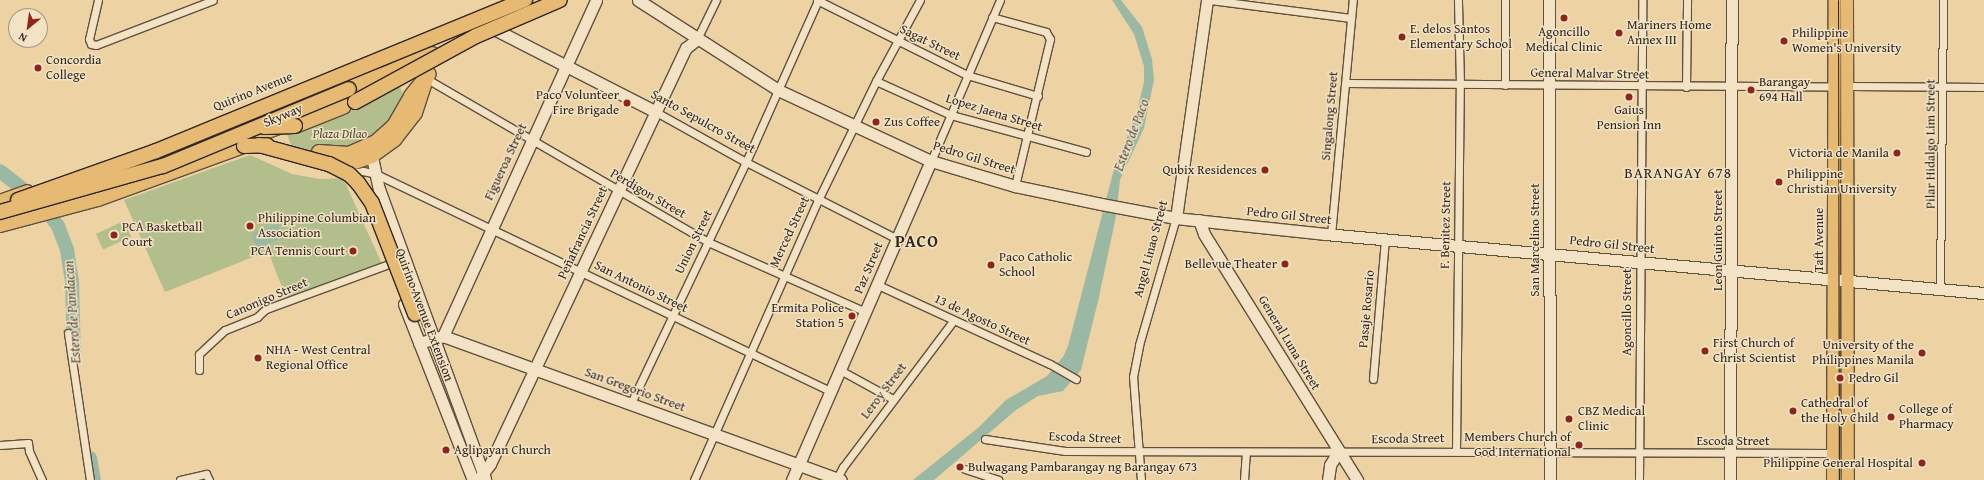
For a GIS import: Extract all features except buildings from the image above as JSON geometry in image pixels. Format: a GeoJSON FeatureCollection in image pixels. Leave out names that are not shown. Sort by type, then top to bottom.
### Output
{"type":"FeatureCollection","features":[{"type":"Feature","properties":{"kind":"highway","name":"Skyway"},"geometry":{"type":"LineString","coordinates":[[0,207],[17,198],[191,138],[525,0]]}},
{"type":"Feature","properties":{"kind":"highway","name":"Skyway"},"geometry":{"type":"LineString","coordinates":[[0,212],[163,166],[559,0]]}},
{"type":"Feature","properties":{"kind":"highway"},"geometry":{"type":"LineString","coordinates":[[60,203],[102,183],[243,131],[295,126],[349,105],[476,36]]}},
{"type":"Feature","properties":{"kind":"highway"},"geometry":{"type":"LineString","coordinates":[[0,224],[98,199],[244,146],[287,145],[332,154],[370,152],[394,126],[411,96],[428,77]]}},
{"type":"Feature","properties":{"kind":"highway"},"geometry":{"type":"LineString","coordinates":[[259,145],[329,164],[349,174],[358,183],[372,203],[415,314]]}},
{"type":"Feature","properties":{"kind":"main road","name":"Quirino Avenue"},"geometry":{"type":"LineString","coordinates":[[0,201],[17,198],[48,184],[260,105],[514,0]]}},
{"type":"Feature","properties":{"kind":"main road"},"geometry":{"type":"LineString","coordinates":[[0,224],[29,212],[98,193],[268,132],[442,56],[559,0]]}},
{"type":"Feature","properties":{"kind":"main road","name":"Figueroa Street"},"geometry":{"type":"LineString","coordinates":[[438,337],[568,66],[596,0]]}},
{"type":"Feature","properties":{"kind":"main road","name":"Pedro Gil Street"},"geometry":{"type":"LineString","coordinates":[[638,0],[778,90],[931,161],[1015,186],[1103,205],[1176,218],[1458,247],[1548,252],[1732,271],[1984,293]]}},
{"type":"Feature","properties":{"kind":"main road","name":"Angel Linao Street"},"geometry":{"type":"LineString","coordinates":[[1176,218],[1209,0]]}},
{"type":"Feature","properties":{"kind":"main road","name":"San Marcelino Street"},"geometry":{"type":"LineString","coordinates":[[1549,0],[1548,252],[1550,480]]}},
{"type":"Feature","properties":{"kind":"main road","name":"Leon Guinto Street"},"geometry":{"type":"LineString","coordinates":[[1730,480],[1732,0]]}},
{"type":"Feature","properties":{"kind":"main road","name":"Taft Avenue"},"geometry":{"type":"LineString","coordinates":[[1833,480],[1833,86],[1835,0]]}},
{"type":"Feature","properties":{"kind":"main road","name":"Taft Avenue"},"geometry":{"type":"LineString","coordinates":[[1847,0],[1846,281],[1848,480]]}},
{"type":"Feature","properties":{"kind":"main road"},"geometry":{"type":"LineString","coordinates":[[264,120],[437,40],[456,24]]}},
{"type":"Feature","properties":{"kind":"main road","name":"Santo Sepulcro Street"},"geometry":{"type":"LineString","coordinates":[[496,30],[656,112]]}},
{"type":"Feature","properties":{"kind":"main road","name":"Peñafrancia Street"},"geometry":{"type":"LineString","coordinates":[[482,478],[686,48],[697,39]]}},
{"type":"Feature","properties":{"kind":"main road"},"geometry":{"type":"LineString","coordinates":[[428,77],[442,56]]}},
{"type":"Feature","properties":{"kind":"main road"},"geometry":{"type":"LineString","coordinates":[[260,105],[268,132],[282,147],[298,158]]}},
{"type":"Feature","properties":{"kind":"main road"},"geometry":{"type":"LineString","coordinates":[[238,144],[266,146],[315,164],[348,167],[370,152]]}},
{"type":"Feature","properties":{"kind":"main road","name":"Quirino Avenue Extension"},"geometry":{"type":"LineString","coordinates":[[370,152],[376,174],[438,337],[482,478]]}},
{"type":"Feature","properties":{"kind":"main road","name":"Paz Street"},"geometry":{"type":"LineString","coordinates":[[792,480],[931,161]]}},
{"type":"Feature","properties":{"kind":"main road","name":"Quirino Avenue Extension"},"geometry":{"type":"LineString","coordinates":[[348,167],[360,188],[473,480]]}},
{"type":"Feature","properties":{"kind":"main road","name":"General Luna Street"},"geometry":{"type":"LineString","coordinates":[[1199,220],[1204,234],[1338,452],[1357,480]]}},
{"type":"Feature","properties":{"kind":"main road"},"geometry":{"type":"LineString","coordinates":[[419,343],[438,337]]}},
{"type":"Feature","properties":{"kind":"main road","name":"San Gregorio Street"},"geometry":{"type":"LineString","coordinates":[[438,337],[535,368],[799,464],[838,480]]}},
{"type":"Feature","properties":{"kind":"main road"},"geometry":{"type":"LineString","coordinates":[[1328,480],[1330,465],[1338,452]]}},
{"type":"Feature","properties":{"kind":"street"},"geometry":{"type":"LineString","coordinates":[[98,0],[89,39],[91,44],[96,45],[213,0]]}},
{"type":"Feature","properties":{"kind":"street","name":"Peñafrancia Street"},"geometry":{"type":"LineString","coordinates":[[697,39],[716,0]]}},
{"type":"Feature","properties":{"kind":"street","name":"Sagat Street"},"geometry":{"type":"LineString","coordinates":[[818,0],[968,75],[1038,96]]}},
{"type":"Feature","properties":{"kind":"street","name":"Union Street"},"geometry":{"type":"LineString","coordinates":[[631,403],[746,162],[818,0]]}},
{"type":"Feature","properties":{"kind":"street","name":"Merced Street"},"geometry":{"type":"LineString","coordinates":[[694,480],[713,433],[819,198],[876,81],[920,0]]}},
{"type":"Feature","properties":{"kind":"street","name":"Paz Street"},"geometry":{"type":"LineString","coordinates":[[931,161],[1000,0]]}},
{"type":"Feature","properties":{"kind":"street"},"geometry":{"type":"LineString","coordinates":[[1209,0],[1351,18]]}},
{"type":"Feature","properties":{"kind":"street","name":"Singalong Street"},"geometry":{"type":"LineString","coordinates":[[1331,235],[1353,0]]}},
{"type":"Feature","properties":{"kind":"street","name":"F. Benitez Street"},"geometry":{"type":"LineString","coordinates":[[1456,451],[1460,84],[1458,0]]}},
{"type":"Feature","properties":{"kind":"street"},"geometry":{"type":"LineString","coordinates":[[1505,0],[1505,85]]}},
{"type":"Feature","properties":{"kind":"street","name":"Agoncillo Street"},"geometry":{"type":"LineString","coordinates":[[1639,480],[1639,261],[1642,0]]}},
{"type":"Feature","properties":{"kind":"street"},"geometry":{"type":"LineString","coordinates":[[1686,87],[1687,0]]}},
{"type":"Feature","properties":{"kind":"street","name":"Pilar Hidalgo Lim Street"},"geometry":{"type":"LineString","coordinates":[[1940,289],[1943,0]]}},
{"type":"Feature","properties":{"kind":"street"},"geometry":{"type":"LineString","coordinates":[[992,17],[1049,35],[1038,96],[1015,186]]}},
{"type":"Feature","properties":{"kind":"street","name":"Perdigon Street"},"geometry":{"type":"LineString","coordinates":[[428,77],[618,191],[708,242],[783,277],[866,312]]}},
{"type":"Feature","properties":{"kind":"street","name":"Lopez Jaena Street"},"geometry":{"type":"LineString","coordinates":[[876,81],[950,115],[1086,152]]}},
{"type":"Feature","properties":{"kind":"street","name":"General Malvar Street"},"geometry":{"type":"LineString","coordinates":[[1346,83],[1686,87],[1833,86]]}},
{"type":"Feature","properties":{"kind":"street"},"geometry":{"type":"LineString","coordinates":[[1846,86],[1984,87]]}},
{"type":"Feature","properties":{"kind":"street","name":"Santo Sepulcro Street"},"geometry":{"type":"LineString","coordinates":[[656,112],[746,162],[897,239]]}},
{"type":"Feature","properties":{"kind":"street","name":"San Antonio Street"},"geometry":{"type":"LineString","coordinates":[[348,167],[376,174],[490,230],[830,391]]}},
{"type":"Feature","properties":{"kind":"street","name":"Angel Linao Street"},"geometry":{"type":"LineString","coordinates":[[1141,480],[1133,377],[1139,345],[1176,218]]}},
{"type":"Feature","properties":{"kind":"street","name":"Pasaje Rosario"},"geometry":{"type":"LineString","coordinates":[[1373,379],[1385,240]]}},
{"type":"Feature","properties":{"kind":"street","name":"Canonigo Street"},"geometry":{"type":"LineString","coordinates":[[199,370],[199,354],[224,330],[257,317],[266,309],[389,264]]}},
{"type":"Feature","properties":{"kind":"street","name":"13 de Agosto Street"},"geometry":{"type":"LineString","coordinates":[[878,284],[953,321],[1050,364],[1076,379]]}},
{"type":"Feature","properties":{"kind":"street","name":"Leroy Street"},"geometry":{"type":"LineString","coordinates":[[838,480],[843,466],[953,321]]}},
{"type":"Feature","properties":{"kind":"street"},"geometry":{"type":"LineString","coordinates":[[68,333],[90,480]]}},
{"type":"Feature","properties":{"kind":"street"},"geometry":{"type":"LineString","coordinates":[[840,370],[893,399]]}},
{"type":"Feature","properties":{"kind":"street","name":"Escoda Street"},"geometry":{"type":"LineString","coordinates":[[985,439],[1064,451],[1833,453]]}},
{"type":"Feature","properties":{"kind":"street"},"geometry":{"type":"LineString","coordinates":[[0,445],[28,443],[29,451],[42,480]]}},
{"type":"Feature","properties":{"kind":"street"},"geometry":{"type":"LineString","coordinates":[[1244,480],[1246,452]]}},
{"type":"Feature","properties":{"kind":"street"},"geometry":{"type":"LineString","coordinates":[[965,468],[997,480]]}},
{"type":"Feature","properties":{"kind":"street"},"geometry":{"type":"LineString","coordinates":[[183,480],[208,477]]}},
{"type":"Feature","properties":{"kind":"green space","name":"Plaza Dilao"},"geometry":{"type":"Polygon","coordinates":[[[400,87],[405,99],[387,128],[358,146],[314,154],[291,145],[286,132],[400,87]]]}},
{"type":"Feature","properties":{"kind":"green space","name":"Philippine Columbian Association"},"geometry":{"type":"Polygon","coordinates":[[[250,155],[292,174],[320,179],[343,178],[382,264],[287,300],[268,251],[165,292],[124,200],[250,155]]]}},
{"type":"Feature","properties":{"kind":"green space","name":"PCA Basketball Court"},"geometry":{"type":"Polygon","coordinates":[[[124,221],[131,236],[103,250],[96,234],[124,221]]]}},
{"type":"Feature","properties":{"kind":"water","name":"Estero de Paco"},"geometry":{"type":"Polygon","coordinates":[[[1112,0],[1121,0],[1142,27],[1152,59],[1154,80],[1144,128],[1120,180],[1116,216],[1099,297],[1081,370],[1063,391],[1038,396],[1016,410],[934,480],[913,480],[979,427],[1006,400],[1047,376],[1063,357],[1068,346],[1114,169],[1136,115],[1144,82],[1144,66],[1134,34],[1112,0]]]}},
{"type":"Feature","properties":{"kind":"water"},"geometry":{"type":"Polygon","coordinates":[[[278,224],[283,238],[257,248],[252,234],[278,224]]]}},
{"type":"Feature","properties":{"kind":"waterway","name":"Estero de Pandacan"},"geometry":{"type":"LineString","coordinates":[[0,171],[42,204],[58,226],[67,250],[72,281],[74,359]]}},
{"type":"Feature","properties":{"kind":"waterway","name":"Estero de Pandacan"},"geometry":{"type":"LineString","coordinates":[[90,458],[94,480]]}},
{"type":"Feature","properties":{"kind":"tram line"},"geometry":{"type":"LineString","coordinates":[[1838,0],[1839,480]]}},
{"type":"Feature","properties":{"kind":"place","name":"Agoncillo Medical Clinic"},"geometry":{"type":"Point","coordinates":[1564,18]}},
{"type":"Feature","properties":{"kind":"place","name":"Mariners Home Annex III"},"geometry":{"type":"Point","coordinates":[1619,33]}},
{"type":"Feature","properties":{"kind":"place","name":"E. delos Santos Elementary School"},"geometry":{"type":"Point","coordinates":[1402,37]}},
{"type":"Feature","properties":{"kind":"place","name":"Philippine Women's University"},"geometry":{"type":"Point","coordinates":[1784,41]}},
{"type":"Feature","properties":{"kind":"place","name":"Concordia College"},"geometry":{"type":"Point","coordinates":[38,68]}},
{"type":"Feature","properties":{"kind":"place","name":"Barangay 694 Hall"},"geometry":{"type":"Point","coordinates":[1751,90]}},
{"type":"Feature","properties":{"kind":"place","name":"Gaius Pension Inn"},"geometry":{"type":"Point","coordinates":[1629,97]}},
{"type":"Feature","properties":{"kind":"place","name":"Paco Volunteer Fire Brigade"},"geometry":{"type":"Point","coordinates":[627,103]}},
{"type":"Feature","properties":{"kind":"place","name":"Zus Coffee"},"geometry":{"type":"Point","coordinates":[876,122]}},
{"type":"Feature","properties":{"kind":"place","name":"Victoria de Manila"},"geometry":{"type":"Point","coordinates":[1897,153]}},
{"type":"Feature","properties":{"kind":"place","name":"Qubix Residences"},"geometry":{"type":"Point","coordinates":[1265,170]}},
{"type":"Feature","properties":{"kind":"place","name":"Philippine Christian University"},"geometry":{"type":"Point","coordinates":[1779,182]}},
{"type":"Feature","properties":{"kind":"place","name":"Philippine Columbian Association"},"geometry":{"type":"Point","coordinates":[250,226]}},
{"type":"Feature","properties":{"kind":"place","name":"PCA Basketball Court"},"geometry":{"type":"Point","coordinates":[114,235]}},
{"type":"Feature","properties":{"kind":"place","name":"PCA Tennis Court"},"geometry":{"type":"Point","coordinates":[353,251]}},
{"type":"Feature","properties":{"kind":"place","name":"Bellevue Theater"},"geometry":{"type":"Point","coordinates":[1285,264]}},
{"type":"Feature","properties":{"kind":"place","name":"Paco Catholic School"},"geometry":{"type":"Point","coordinates":[991,265]}},
{"type":"Feature","properties":{"kind":"place","name":"Ermita Police Station 5"},"geometry":{"type":"Point","coordinates":[852,316]}},
{"type":"Feature","properties":{"kind":"place","name":"First Church of Christ Scientist"},"geometry":{"type":"Point","coordinates":[1705,351]}},
{"type":"Feature","properties":{"kind":"place","name":"University of the Philippines Manila"},"geometry":{"type":"Point","coordinates":[1922,353]}},
{"type":"Feature","properties":{"kind":"place","name":"NHA - West Central Regional Office"},"geometry":{"type":"Point","coordinates":[258,358]}},
{"type":"Feature","properties":{"kind":"place","name":"Pedro Gil"},"geometry":{"type":"Point","coordinates":[1840,378]}},
{"type":"Feature","properties":{"kind":"place","name":"Cathedral of the Holy Child"},"geometry":{"type":"Point","coordinates":[1793,411]}},
{"type":"Feature","properties":{"kind":"place","name":"College of Pharmacy"},"geometry":{"type":"Point","coordinates":[1891,417]}},
{"type":"Feature","properties":{"kind":"place","name":"CBZ Medical Clinic"},"geometry":{"type":"Point","coordinates":[1569,419]}},
{"type":"Feature","properties":{"kind":"place","name":"Members Church of God International"},"geometry":{"type":"Point","coordinates":[1579,445]}},
{"type":"Feature","properties":{"kind":"place","name":"Aglipayan Church"},"geometry":{"type":"Point","coordinates":[446,450]}},
{"type":"Feature","properties":{"kind":"place","name":"Philippine General Hospital"},"geometry":{"type":"Point","coordinates":[1922,463]}},
{"type":"Feature","properties":{"kind":"place","name":"Bulwagang Pambarangay ng Barangay 673"},"geometry":{"type":"Point","coordinates":[960,467]}},
{"type":"Feature","properties":{"kind":"district","name":"BARANGAY 678"},"geometry":{"type":"Point","coordinates":[1678,173]}},
{"type":"Feature","properties":{"kind":"district","name":"PACO"},"geometry":{"type":"Point","coordinates":[917,241]}}]}
